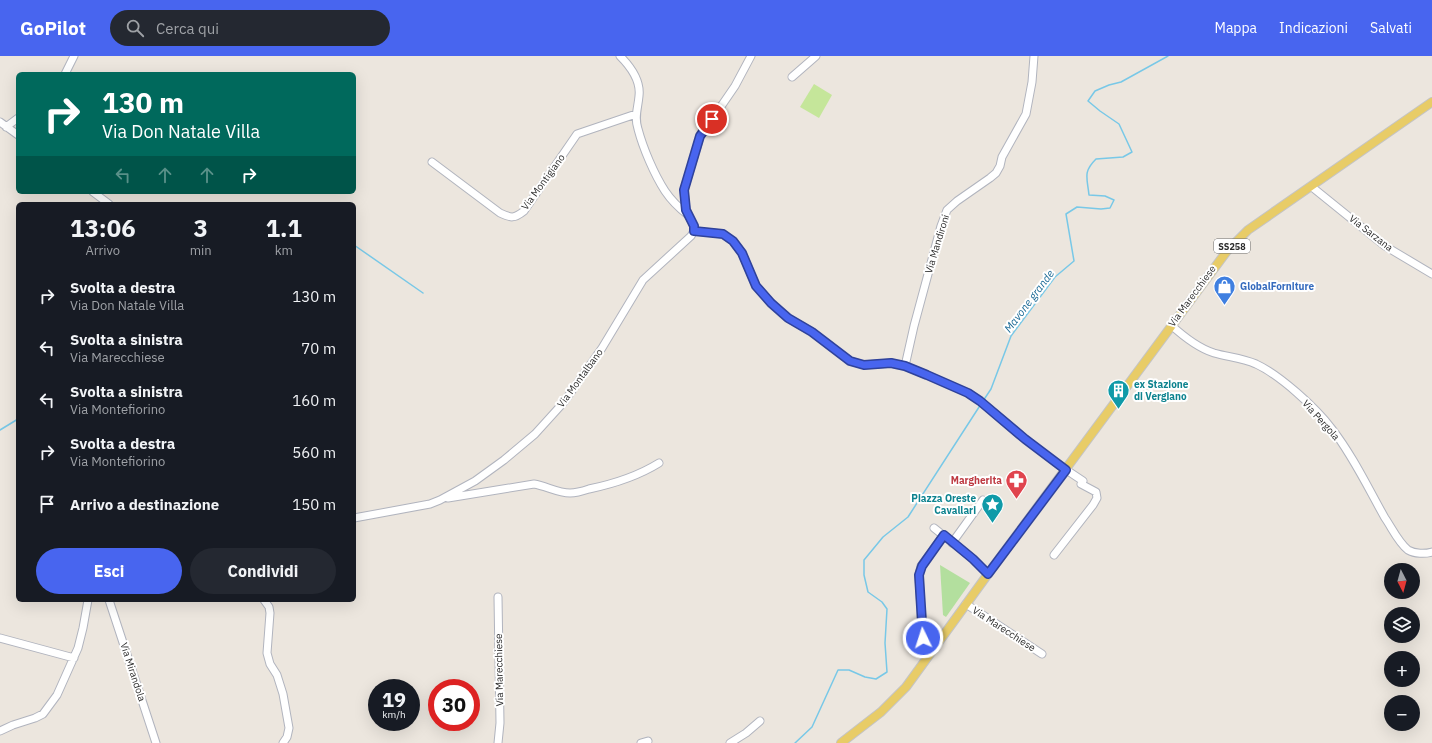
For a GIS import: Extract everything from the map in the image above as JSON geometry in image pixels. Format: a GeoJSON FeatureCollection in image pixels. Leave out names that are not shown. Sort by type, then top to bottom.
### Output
{"type":"FeatureCollection","features":[{"type":"Feature","properties":{"kind":"main road","name":"Via Marecchiese"},"geometry":{"type":"LineString","coordinates":[[840,743],[881,712],[906,687],[1215,265],[1238,239],[1248,230],[1432,102]]}},
{"type":"Feature","properties":{"kind":"street"},"geometry":{"type":"LineString","coordinates":[[66,72],[74,56]]}},
{"type":"Feature","properties":{"kind":"street"},"geometry":{"type":"LineString","coordinates":[[620,56],[634,74],[638,84],[640,94],[636,114],[638,129],[657,176],[665,191],[689,217]]}},
{"type":"Feature","properties":{"kind":"street"},"geometry":{"type":"LineString","coordinates":[[751,56],[736,86],[700,136],[684,190],[686,210],[694,226],[694,231],[723,234],[733,241],[742,253],[756,286],[771,303],[788,318],[812,332],[850,361],[864,365],[891,363],[905,366],[952,386],[980,401],[1025,439],[1083,481],[1081,484],[1096,492],[1097,498],[1054,555]]}},
{"type":"Feature","properties":{"kind":"street"},"geometry":{"type":"LineString","coordinates":[[792,77],[816,56]]}},
{"type":"Feature","properties":{"kind":"street","name":"Via Mandironi"},"geometry":{"type":"LineString","coordinates":[[905,366],[914,326],[941,226],[947,210],[957,201],[990,178],[998,169],[1002,157],[1026,114],[1032,82],[1034,56]]}},
{"type":"Feature","properties":{"kind":"street","name":"Via Montigiano"},"geometry":{"type":"LineString","coordinates":[[432,162],[500,212],[509,217],[516,217],[524,211],[577,134],[636,114]]}},
{"type":"Feature","properties":{"kind":"street"},"geometry":{"type":"LineString","coordinates":[[3,124],[16,119]]}},
{"type":"Feature","properties":{"kind":"street"},"geometry":{"type":"LineString","coordinates":[[3,124],[16,134]]}},
{"type":"Feature","properties":{"kind":"street","name":"Via Sarzana"},"geometry":{"type":"LineString","coordinates":[[1312,186],[1385,246],[1432,274]]}},
{"type":"Feature","properties":{"kind":"street"},"geometry":{"type":"LineString","coordinates":[[96,194],[106,202]]}},
{"type":"Feature","properties":{"kind":"street","name":"Via Montalbano"},"geometry":{"type":"LineString","coordinates":[[356,518],[430,504],[440,500],[475,480],[504,460],[535,434],[564,402],[602,348],[643,280],[691,236],[694,231]]}},
{"type":"Feature","properties":{"kind":"street","name":"Via Pergola"},"geometry":{"type":"LineString","coordinates":[[1171,325],[1202,348],[1214,353],[1238,358],[1255,364],[1275,376],[1296,392],[1331,427],[1347,451],[1365,484],[1397,536],[1408,550],[1416,553],[1432,552]]}},
{"type":"Feature","properties":{"kind":"street","name":"Via Montalbano"},"geometry":{"type":"LineString","coordinates":[[440,500],[534,484],[544,485],[563,492],[578,492],[622,480],[659,463]]}},
{"type":"Feature","properties":{"kind":"street"},"geometry":{"type":"LineString","coordinates":[[952,543],[983,500]]}},
{"type":"Feature","properties":{"kind":"street"},"geometry":{"type":"LineString","coordinates":[[934,528],[990,571]]}},
{"type":"Feature","properties":{"kind":"street"},"geometry":{"type":"LineString","coordinates":[[923,646],[919,575],[922,566],[944,535]]}},
{"type":"Feature","properties":{"kind":"street","name":"Via Marecchiese"},"geometry":{"type":"LineString","coordinates":[[498,597],[500,723],[498,743]]}},
{"type":"Feature","properties":{"kind":"street"},"geometry":{"type":"LineString","coordinates":[[0,731],[43,714],[57,695],[74,658],[83,628],[88,602]]}},
{"type":"Feature","properties":{"kind":"street","name":"Via Mirandola"},"geometry":{"type":"LineString","coordinates":[[110,602],[156,743]]}},
{"type":"Feature","properties":{"kind":"street"},"geometry":{"type":"LineString","coordinates":[[265,602],[269,607],[270,613],[267,653],[270,664],[283,694],[289,728],[287,737],[283,743]]}},
{"type":"Feature","properties":{"kind":"street","name":"Via Marecchiese"},"geometry":{"type":"LineString","coordinates":[[966,604],[1042,654]]}},
{"type":"Feature","properties":{"kind":"street"},"geometry":{"type":"LineString","coordinates":[[0,638],[74,658]]}},
{"type":"Feature","properties":{"kind":"street"},"geometry":{"type":"LineString","coordinates":[[730,743],[746,733],[760,721]]}},
{"type":"Feature","properties":{"kind":"green space"},"geometry":{"type":"Polygon","coordinates":[[[814,84],[832,95],[819,118],[800,107],[814,84]]]}},
{"type":"Feature","properties":{"kind":"green space"},"geometry":{"type":"Polygon","coordinates":[[[940,565],[970,583],[946,617],[943,615],[940,565]]]}},
{"type":"Feature","properties":{"kind":"waterway","name":"Mavone grande"},"geometry":{"type":"LineString","coordinates":[[983,401],[991,389],[1011,336],[1055,277],[1074,261],[1066,214],[1077,207],[1101,209],[1110,208],[1114,200],[1105,196],[1089,195],[1087,179],[1089,168],[1096,159],[1123,157],[1132,152],[1119,124],[1088,101],[1095,91],[1121,82],[1168,56]]}},
{"type":"Feature","properties":{"kind":"waterway"},"geometry":{"type":"LineString","coordinates":[[356,246],[423,293]]}},
{"type":"Feature","properties":{"kind":"waterway","name":"Mavone grande"},"geometry":{"type":"LineString","coordinates":[[795,743],[812,727],[838,670],[849,670],[865,677],[876,679],[887,672],[885,643],[887,609],[882,602],[868,592],[864,575],[864,560],[883,537],[908,517],[981,404]]}},
{"type":"Feature","properties":{"kind":"waterway"},"geometry":{"type":"LineString","coordinates":[[0,430],[16,420]]}},
{"type":"Feature","properties":{"kind":"place","name":"GlobalForniture"},"geometry":{"type":"Point","coordinates":[1225,306]}},
{"type":"Feature","properties":{"kind":"place","name":"ex Stazione di Vergiano"},"geometry":{"type":"Point","coordinates":[1119,410]}},
{"type":"Feature","properties":{"kind":"place","name":"Margherita"},"geometry":{"type":"Point","coordinates":[1017,500]}},
{"type":"Feature","properties":{"kind":"place","name":"Piazza Oreste Cavallari"},"geometry":{"type":"Point","coordinates":[992,524]}},
{"type":"Feature","properties":{"kind":"route"},"geometry":{"type":"LineString","coordinates":[[712,119],[700,136],[684,190],[686,210],[694,226],[694,231],[707,231],[723,234],[733,241],[742,253],[756,286],[771,303],[788,318],[812,332],[850,361],[864,365],[891,363],[905,366],[968,393],[1066,470],[988,574],[982,570],[973,559],[944,535],[922,566],[919,575],[923,638]]}}]}
